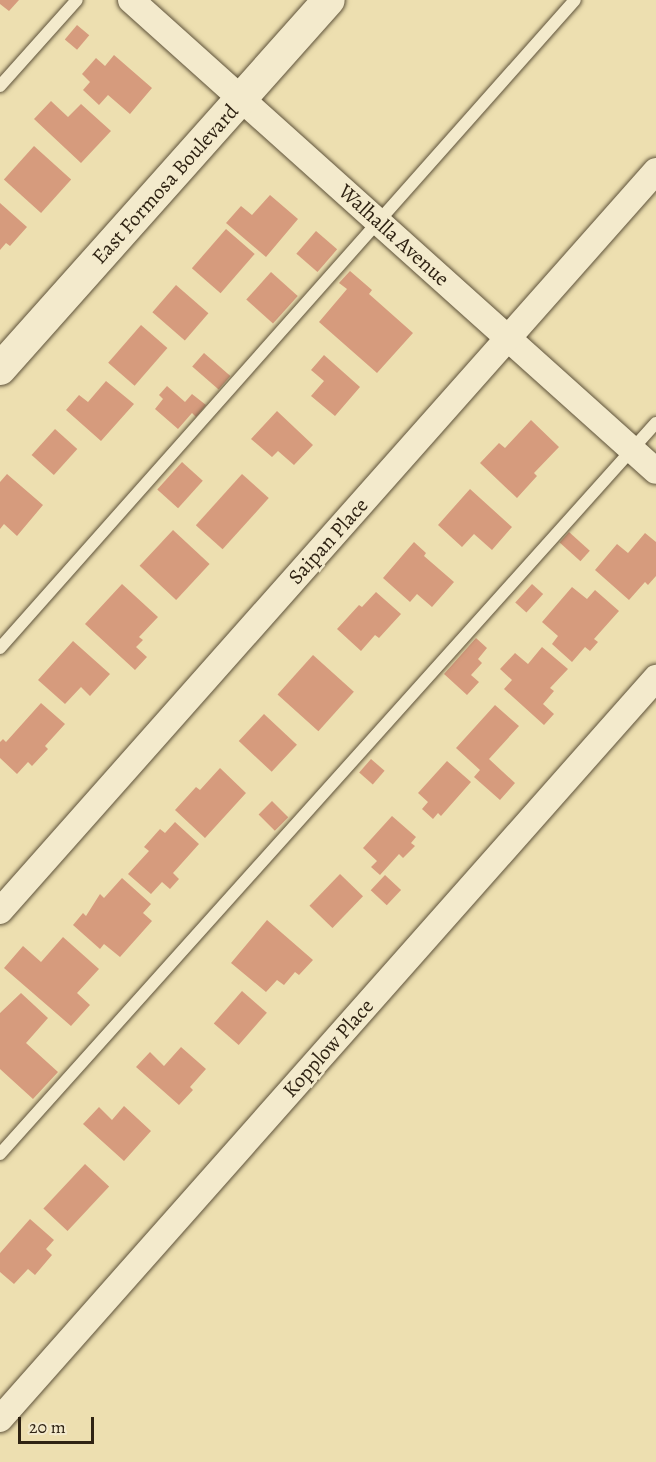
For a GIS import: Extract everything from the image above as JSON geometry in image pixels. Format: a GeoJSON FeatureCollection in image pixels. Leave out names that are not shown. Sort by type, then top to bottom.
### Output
{"type":"FeatureCollection","features":[{"type":"Feature","properties":{"kind":"street","name":"Walhalla Avenue"},"geometry":{"type":"LineString","coordinates":[[131,0],[656,471]]}},
{"type":"Feature","properties":{"kind":"street","name":"East Formosa Boulevard"},"geometry":{"type":"LineString","coordinates":[[0,369],[329,0]]}},
{"type":"Feature","properties":{"kind":"street","name":"Saipan Place"},"geometry":{"type":"LineString","coordinates":[[0,911],[656,171]]}},
{"type":"Feature","properties":{"kind":"street","name":"Kopplow Place"},"geometry":{"type":"LineString","coordinates":[[0,1419],[656,678]]}},
{"type":"Feature","properties":{"kind":"lane"},"geometry":{"type":"LineString","coordinates":[[0,86],[76,0]]}},
{"type":"Feature","properties":{"kind":"lane"},"geometry":{"type":"LineString","coordinates":[[0,648],[575,0]]}},
{"type":"Feature","properties":{"kind":"lane"},"geometry":{"type":"LineString","coordinates":[[0,1154],[656,423]]}},
{"type":"Feature","properties":{"kind":"building"},"geometry":{"type":"Polygon","coordinates":[[[0,0],[19,0],[9,11],[0,4],[0,0]]]}},
{"type":"Feature","properties":{"kind":"building"},"geometry":{"type":"Polygon","coordinates":[[[77,25],[89,35],[77,50],[65,40],[77,25]]]}},
{"type":"Feature","properties":{"kind":"building"},"geometry":{"type":"Polygon","coordinates":[[[114,55],[152,88],[130,114],[108,95],[99,105],[83,90],[90,82],[82,74],[96,58],[105,66],[114,55]]]}},
{"type":"Feature","properties":{"kind":"building"},"geometry":{"type":"Polygon","coordinates":[[[51,101],[68,117],[81,104],[111,131],[81,163],[34,119],[51,101]]]}},
{"type":"Feature","properties":{"kind":"building"},"geometry":{"type":"Polygon","coordinates":[[[34,146],[71,179],[41,213],[4,179],[34,146]]]}},
{"type":"Feature","properties":{"kind":"building"},"geometry":{"type":"Polygon","coordinates":[[[270,195],[298,219],[266,257],[226,223],[241,206],[252,215],[270,195]]]}},
{"type":"Feature","properties":{"kind":"building"},"geometry":{"type":"Polygon","coordinates":[[[0,203],[27,227],[10,246],[6,243],[0,250],[0,203]]]}},
{"type":"Feature","properties":{"kind":"building"},"geometry":{"type":"Polygon","coordinates":[[[226,229],[255,254],[221,293],[192,268],[226,229]]]}},
{"type":"Feature","properties":{"kind":"building"},"geometry":{"type":"Polygon","coordinates":[[[316,231],[337,249],[317,272],[296,254],[316,231]]]}},
{"type":"Feature","properties":{"kind":"building"},"geometry":{"type":"Polygon","coordinates":[[[350,271],[372,290],[369,294],[413,333],[377,373],[319,322],[347,289],[339,283],[350,271]]]}},
{"type":"Feature","properties":{"kind":"building"},"geometry":{"type":"Polygon","coordinates":[[[271,272],[298,296],[273,324],[246,299],[271,272]]]}},
{"type":"Feature","properties":{"kind":"building"},"geometry":{"type":"Polygon","coordinates":[[[176,285],[208,313],[185,340],[152,312],[176,285]]]}},
{"type":"Feature","properties":{"kind":"building"},"geometry":{"type":"Polygon","coordinates":[[[141,325],[167,348],[135,386],[108,363],[141,325]]]}},
{"type":"Feature","properties":{"kind":"building"},"geometry":{"type":"Polygon","coordinates":[[[204,353],[230,376],[219,390],[192,367],[204,353]]]}},
{"type":"Feature","properties":{"kind":"building"},"geometry":{"type":"Polygon","coordinates":[[[324,355],[360,387],[335,416],[311,396],[324,381],[311,370],[324,355]]]}},
{"type":"Feature","properties":{"kind":"building"},"geometry":{"type":"Polygon","coordinates":[[[106,381],[134,404],[101,441],[66,410],[79,395],[88,402],[106,381]]]}},
{"type":"Feature","properties":{"kind":"building"},"geometry":{"type":"Polygon","coordinates":[[[167,386],[185,402],[192,394],[206,405],[196,417],[192,413],[178,429],[155,409],[163,399],[159,395],[167,386]]]}},
{"type":"Feature","properties":{"kind":"building"},"geometry":{"type":"Polygon","coordinates":[[[277,411],[313,445],[294,465],[278,451],[272,457],[251,439],[277,411]]]}},
{"type":"Feature","properties":{"kind":"building"},"geometry":{"type":"Polygon","coordinates":[[[531,420],[559,447],[534,473],[537,476],[517,498],[480,463],[499,443],[505,448],[531,420]]]}},
{"type":"Feature","properties":{"kind":"building"},"geometry":{"type":"Polygon","coordinates":[[[55,429],[77,449],[54,475],[32,455],[55,429]]]}},
{"type":"Feature","properties":{"kind":"building"},"geometry":{"type":"Polygon","coordinates":[[[182,462],[203,481],[178,508],[157,489],[182,462]]]}},
{"type":"Feature","properties":{"kind":"building"},"geometry":{"type":"Polygon","coordinates":[[[7,474],[43,505],[17,536],[4,524],[0,529],[0,482],[7,474]]]}},
{"type":"Feature","properties":{"kind":"building"},"geometry":{"type":"Polygon","coordinates":[[[242,474],[269,498],[223,549],[196,525],[242,474]]]}},
{"type":"Feature","properties":{"kind":"building"},"geometry":{"type":"Polygon","coordinates":[[[470,489],[512,527],[492,550],[474,534],[462,547],[438,525],[470,489]]]}},
{"type":"Feature","properties":{"kind":"building"},"geometry":{"type":"Polygon","coordinates":[[[173,530],[210,564],[176,600],[140,566],[173,530]]]}},
{"type":"Feature","properties":{"kind":"building"},"geometry":{"type":"Polygon","coordinates":[[[569,532],[590,551],[580,561],[560,542],[569,532]]]}},
{"type":"Feature","properties":{"kind":"building"},"geometry":{"type":"Polygon","coordinates":[[[645,533],[656,542],[656,576],[648,585],[645,582],[629,600],[595,570],[617,544],[628,553],[645,533]]]}},
{"type":"Feature","properties":{"kind":"building"},"geometry":{"type":"Polygon","coordinates":[[[414,542],[426,553],[424,556],[454,582],[432,607],[417,594],[410,602],[383,578],[414,542]]]}},
{"type":"Feature","properties":{"kind":"building"},"geometry":{"type":"Polygon","coordinates":[[[122,584],[158,617],[139,637],[143,640],[136,647],[147,657],[135,670],[85,624],[122,584]]]}},
{"type":"Feature","properties":{"kind":"building"},"geometry":{"type":"Polygon","coordinates":[[[532,584],[543,594],[526,613],[515,603],[532,584]]]}},
{"type":"Feature","properties":{"kind":"building"},"geometry":{"type":"Polygon","coordinates":[[[572,587],[587,599],[595,590],[619,611],[594,639],[598,642],[590,651],[585,647],[572,662],[552,644],[558,636],[542,622],[572,587]]]}},
{"type":"Feature","properties":{"kind":"building"},"geometry":{"type":"Polygon","coordinates":[[[376,592],[401,614],[379,638],[375,635],[361,651],[337,629],[359,605],[362,607],[376,592]]]}},
{"type":"Feature","properties":{"kind":"building"},"geometry":{"type":"Polygon","coordinates":[[[476,638],[487,648],[478,659],[482,663],[471,675],[479,682],[467,695],[444,674],[476,638]]]}},
{"type":"Feature","properties":{"kind":"building"},"geometry":{"type":"Polygon","coordinates":[[[73,641],[110,674],[90,696],[81,687],[65,704],[38,680],[73,641]]]}},
{"type":"Feature","properties":{"kind":"building"},"geometry":{"type":"Polygon","coordinates":[[[542,647],[568,669],[550,688],[554,691],[543,704],[554,714],[544,725],[504,689],[512,680],[500,669],[515,653],[528,664],[542,647]]]}},
{"type":"Feature","properties":{"kind":"building"},"geometry":{"type":"Polygon","coordinates":[[[313,655],[354,692],[318,731],[278,694],[313,655]]]}},
{"type":"Feature","properties":{"kind":"building"},"geometry":{"type":"Polygon","coordinates":[[[41,703],[65,724],[45,746],[48,749],[32,766],[28,762],[17,774],[0,758],[0,742],[3,739],[6,742],[41,703]]]}},
{"type":"Feature","properties":{"kind":"building"},"geometry":{"type":"Polygon","coordinates":[[[495,705],[519,726],[489,759],[515,783],[500,800],[474,777],[480,770],[456,748],[495,705]]]}},
{"type":"Feature","properties":{"kind":"building"},"geometry":{"type":"Polygon","coordinates":[[[264,714],[297,745],[272,772],[239,741],[264,714]]]}},
{"type":"Feature","properties":{"kind":"building"},"geometry":{"type":"Polygon","coordinates":[[[371,759],[385,771],[373,784],[359,773],[371,759]]]}},
{"type":"Feature","properties":{"kind":"building"},"geometry":{"type":"Polygon","coordinates":[[[447,761],[471,782],[441,816],[438,813],[433,819],[422,809],[428,802],[418,793],[447,761]]]}},
{"type":"Feature","properties":{"kind":"building"},"geometry":{"type":"Polygon","coordinates":[[[220,768],[246,793],[205,838],[175,810],[196,787],[200,790],[220,768]]]}},
{"type":"Feature","properties":{"kind":"building"},"geometry":{"type":"Polygon","coordinates":[[[272,801],[288,817],[275,831],[259,814],[272,801]]]}},
{"type":"Feature","properties":{"kind":"building"},"geometry":{"type":"Polygon","coordinates":[[[392,816],[416,837],[411,843],[415,846],[403,858],[399,854],[380,875],[371,867],[377,861],[363,848],[392,816]]]}},
{"type":"Feature","properties":{"kind":"building"},"geometry":{"type":"Polygon","coordinates":[[[175,822],[199,844],[173,873],[179,879],[170,889],[162,882],[151,894],[128,874],[149,851],[144,847],[160,829],[165,833],[175,822]]]}},
{"type":"Feature","properties":{"kind":"building"},"geometry":{"type":"Polygon","coordinates":[[[340,874],[363,896],[332,928],[309,906],[340,874]]]}},
{"type":"Feature","properties":{"kind":"building"},"geometry":{"type":"Polygon","coordinates":[[[385,875],[401,890],[387,905],[371,890],[385,875]]]}},
{"type":"Feature","properties":{"kind":"building"},"geometry":{"type":"Polygon","coordinates":[[[122,878],[151,904],[143,913],[152,921],[120,957],[104,944],[100,949],[73,925],[83,913],[86,916],[100,894],[104,898],[122,878]]]}},
{"type":"Feature","properties":{"kind":"building"},"geometry":{"type":"Polygon","coordinates":[[[267,920],[313,960],[299,975],[295,972],[284,985],[277,980],[266,992],[231,963],[267,920]]]}},
{"type":"Feature","properties":{"kind":"building"},"geometry":{"type":"Polygon","coordinates":[[[63,937],[99,969],[77,993],[90,1005],[71,1026],[4,968],[23,946],[41,962],[63,937]]]}},
{"type":"Feature","properties":{"kind":"building"},"geometry":{"type":"Polygon","coordinates":[[[242,991],[267,1013],[239,1045],[214,1023],[242,991]]]}},
{"type":"Feature","properties":{"kind":"building"},"geometry":{"type":"Polygon","coordinates":[[[21,993],[48,1018],[26,1043],[58,1072],[33,1099],[0,1069],[0,1013],[21,993]]]}},
{"type":"Feature","properties":{"kind":"building"},"geometry":{"type":"Polygon","coordinates":[[[181,1047],[206,1069],[190,1087],[193,1090],[179,1105],[136,1067],[150,1052],[164,1066],[181,1047]]]}},
{"type":"Feature","properties":{"kind":"building"},"geometry":{"type":"Polygon","coordinates":[[[124,1106],[151,1131],[124,1161],[83,1124],[99,1107],[112,1120],[124,1106]]]}},
{"type":"Feature","properties":{"kind":"building"},"geometry":{"type":"Polygon","coordinates":[[[85,1164],[109,1187],[68,1231],[43,1209],[85,1164]]]}},
{"type":"Feature","properties":{"kind":"building"},"geometry":{"type":"Polygon","coordinates":[[[30,1219],[54,1240],[46,1249],[52,1255],[35,1275],[28,1269],[14,1284],[0,1272],[0,1253],[30,1219]]]}}]}
